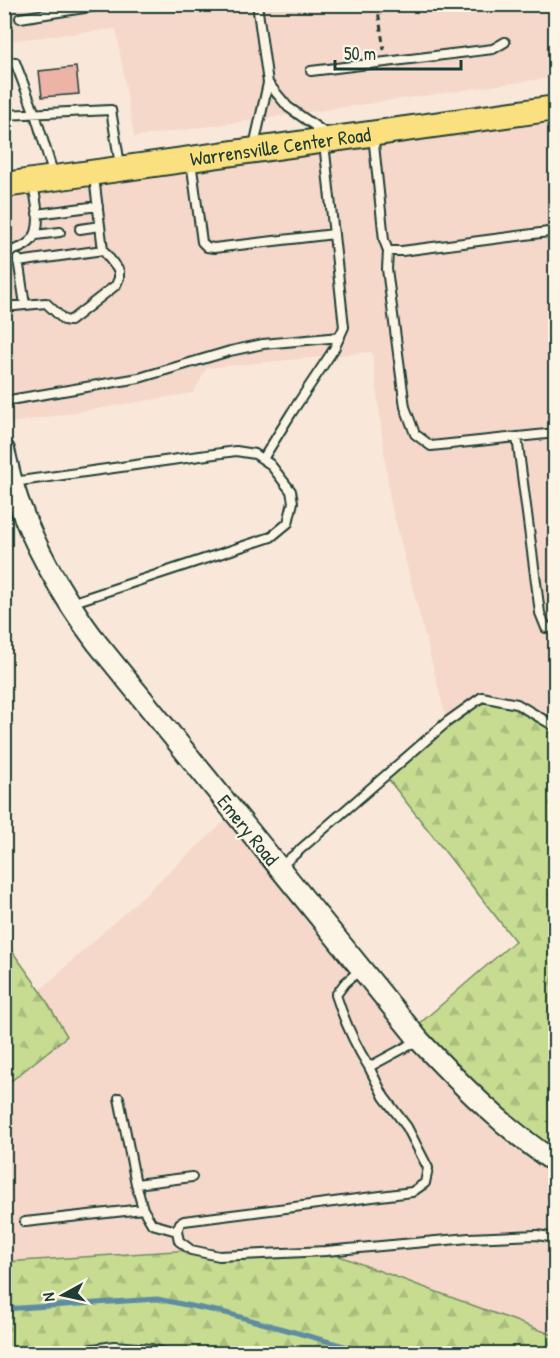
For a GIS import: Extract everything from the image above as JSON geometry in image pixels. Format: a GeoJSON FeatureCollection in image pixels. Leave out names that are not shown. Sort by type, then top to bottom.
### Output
{"type":"FeatureCollection","features":[{"type":"Feature","properties":{"kind":"main road","name":"Warrensville Center Road"},"geometry":{"type":"LineString","coordinates":[[4,185],[555,108]]}},
{"type":"Feature","properties":{"kind":"street","name":"Emery Road"},"geometry":{"type":"LineString","coordinates":[[5,451],[12,483],[23,514],[43,556],[70,604],[97,644],[419,1040],[475,1099],[555,1163]]}},
{"type":"Feature","properties":{"kind":"lane"},"geometry":{"type":"LineString","coordinates":[[20,18],[110,4]]}},
{"type":"Feature","properties":{"kind":"lane"},"geometry":{"type":"LineString","coordinates":[[252,151],[268,83],[257,4]]}},
{"type":"Feature","properties":{"kind":"lane"},"geometry":{"type":"LineString","coordinates":[[311,71],[493,49],[505,42]]}},
{"type":"Feature","properties":{"kind":"lane"},"geometry":{"type":"LineString","coordinates":[[4,63],[15,62],[34,114],[44,180],[37,214],[39,227],[36,235],[16,250],[4,252]]}},
{"type":"Feature","properties":{"kind":"lane"},"geometry":{"type":"LineString","coordinates":[[263,459],[334,349],[344,327],[334,234],[329,140],[288,107],[268,83]]}},
{"type":"Feature","properties":{"kind":"lane"},"geometry":{"type":"LineString","coordinates":[[4,115],[111,110],[121,169]]}},
{"type":"Feature","properties":{"kind":"lane"},"geometry":{"type":"LineString","coordinates":[[373,134],[405,407],[416,434],[431,446],[555,433]]}},
{"type":"Feature","properties":{"kind":"lane"},"geometry":{"type":"LineString","coordinates":[[191,159],[202,242],[207,247],[334,234]]}},
{"type":"Feature","properties":{"kind":"lane"},"geometry":{"type":"LineString","coordinates":[[4,307],[46,303],[64,320],[70,321],[116,285],[120,278],[119,271],[103,250],[93,172]]}},
{"type":"Feature","properties":{"kind":"lane"},"geometry":{"type":"LineString","coordinates":[[37,214],[98,206]]}},
{"type":"Feature","properties":{"kind":"lane"},"geometry":{"type":"LineString","coordinates":[[80,230],[100,226]]}},
{"type":"Feature","properties":{"kind":"lane"},"geometry":{"type":"LineString","coordinates":[[388,251],[555,231]]}},
{"type":"Feature","properties":{"kind":"lane"},"geometry":{"type":"LineString","coordinates":[[36,235],[60,232]]}},
{"type":"Feature","properties":{"kind":"lane"},"geometry":{"type":"LineString","coordinates":[[16,250],[25,305]]}},
{"type":"Feature","properties":{"kind":"lane"},"geometry":{"type":"LineString","coordinates":[[18,262],[103,250]]}},
{"type":"Feature","properties":{"kind":"lane"},"geometry":{"type":"LineString","coordinates":[[4,401],[139,378],[230,351],[263,344],[340,336]]}},
{"type":"Feature","properties":{"kind":"lane"},"geometry":{"type":"LineString","coordinates":[[517,437],[540,613],[546,628],[555,627]]}},
{"type":"Feature","properties":{"kind":"lane"},"geometry":{"type":"LineString","coordinates":[[12,483],[236,451],[255,454],[270,464],[291,491],[293,502],[288,522],[271,537],[70,604]]}},
{"type":"Feature","properties":{"kind":"lane"},"geometry":{"type":"LineString","coordinates":[[278,868],[447,722],[482,697],[517,704],[555,727]]}},
{"type":"Feature","properties":{"kind":"lane"},"geometry":{"type":"LineString","coordinates":[[361,969],[345,983],[336,995],[362,1055],[384,1097],[407,1127],[428,1168],[425,1183],[412,1192],[184,1221],[180,1223],[177,1231],[179,1241],[191,1250],[219,1256],[326,1251],[469,1238],[537,1235],[555,1238]]}},
{"type":"Feature","properties":{"kind":"lane"},"geometry":{"type":"LineString","coordinates":[[369,1067],[419,1040]]}},
{"type":"Feature","properties":{"kind":"lane"},"geometry":{"type":"LineString","coordinates":[[119,1098],[143,1209],[152,1224],[177,1231]]}},
{"type":"Feature","properties":{"kind":"lane"},"geometry":{"type":"LineString","coordinates":[[136,1184],[192,1177]]}},
{"type":"Feature","properties":{"kind":"lane"},"geometry":{"type":"LineString","coordinates":[[25,1222],[143,1209]]}},
{"type":"Feature","properties":{"kind":"lane"},"geometry":{"type":"LineString","coordinates":[[59,1353],[114,1346],[168,1353]]}},
{"type":"Feature","properties":{"kind":"path"},"geometry":{"type":"LineString","coordinates":[[377,4],[384,52]]}},
{"type":"Feature","properties":{"kind":"shaded area"},"geometry":{"type":"Polygon","coordinates":[[[4,5],[555,5],[555,77],[134,137],[116,29],[5,41],[4,5]]]}},
{"type":"Feature","properties":{"kind":"shaded area"},"geometry":{"type":"Polygon","coordinates":[[[555,108],[555,727],[447,722],[390,500],[372,352],[207,368],[193,393],[5,424],[5,190],[555,108]]]}},
{"type":"Feature","properties":{"kind":"shaded area"},"geometry":{"type":"Polygon","coordinates":[[[234,813],[419,1040],[555,1163],[555,1336],[326,1251],[249,1255],[191,1250],[5,1262],[5,1086],[66,1036],[40,990],[234,813]]]}},
{"type":"Feature","properties":{"kind":"green space"},"geometry":{"type":"Polygon","coordinates":[[[482,697],[517,704],[555,727],[555,1163],[411,1031],[515,941],[385,775],[482,697]]]}},
{"type":"Feature","properties":{"kind":"green space"},"geometry":{"type":"Polygon","coordinates":[[[4,940],[40,990],[67,1036],[5,1086],[4,940]]]}},
{"type":"Feature","properties":{"kind":"green space"},"geometry":{"type":"Polygon","coordinates":[[[191,1250],[219,1256],[326,1251],[556,1336],[555,1354],[168,1354],[114,1346],[59,1353],[5,1354],[5,1262],[191,1250]]]}},
{"type":"Feature","properties":{"kind":"building"},"geometry":{"type":"Polygon","coordinates":[[[76,67],[79,94],[42,97],[39,71],[76,67]]]}},
{"type":"Feature","properties":{"kind":"waterway"},"geometry":{"type":"LineString","coordinates":[[4,1309],[157,1299],[226,1313],[373,1354]]}}]}
